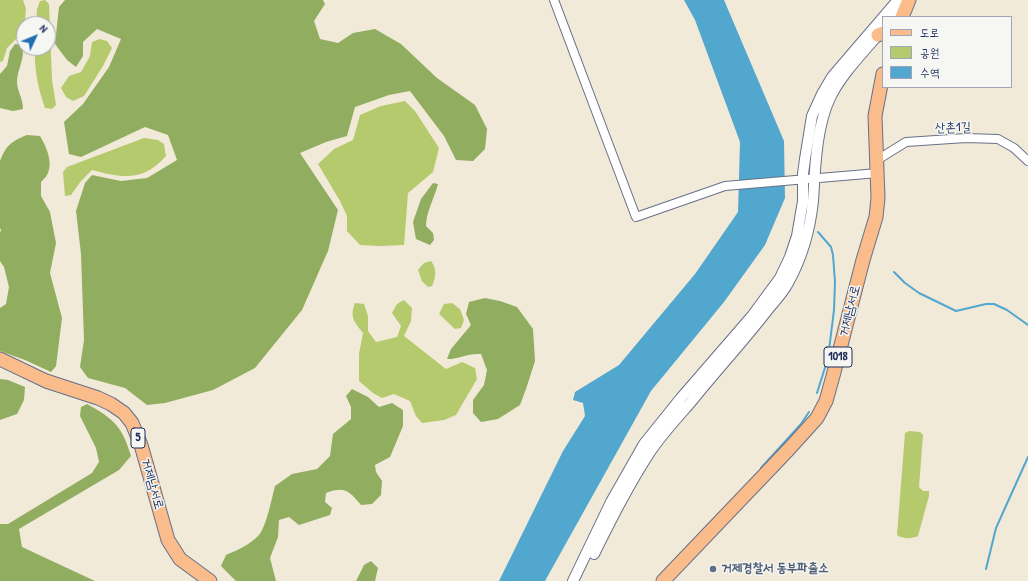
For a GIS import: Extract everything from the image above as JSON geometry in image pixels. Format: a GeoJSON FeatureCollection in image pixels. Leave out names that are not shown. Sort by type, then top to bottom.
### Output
{"type":"FeatureCollection","features":[{"type":"Feature","properties":{"kind":"main road","name":"거제남서로"},"geometry":{"type":"LineString","coordinates":[[664,581],[794,444],[816,418],[826,401],[834,376],[863,260],[876,217],[878,173],[875,116],[882,79]]}},
{"type":"Feature","properties":{"kind":"main road","name":"거제남서로"},"geometry":{"type":"LineString","coordinates":[[0,359],[46,381],[98,398],[111,404],[124,413],[132,423],[141,445],[168,540],[180,559],[210,581]]}},
{"type":"Feature","properties":{"kind":"street"},"geometry":{"type":"LineString","coordinates":[[554,0],[636,217],[725,186],[878,173]]}},
{"type":"Feature","properties":{"kind":"street"},"geometry":{"type":"LineString","coordinates":[[894,16],[904,6]]}},
{"type":"Feature","properties":{"kind":"street"},"geometry":{"type":"LineString","coordinates":[[894,16],[904,6]]}},
{"type":"Feature","properties":{"kind":"street"},"geometry":{"type":"LineString","coordinates":[[573,581],[612,502],[644,444],[681,398],[752,316],[780,278],[790,257],[797,236],[803,201],[798,180],[803,168],[812,116],[822,94],[836,72],[882,27]]}},
{"type":"Feature","properties":{"kind":"street"},"geometry":{"type":"LineString","coordinates":[[580,581],[617,509],[651,451],[691,401],[759,322],[788,284],[806,240],[812,207],[814,169],[823,118],[830,99],[844,76],[881,32]]}},
{"type":"Feature","properties":{"kind":"street","name":"산촌1길"},"geometry":{"type":"LineString","coordinates":[[877,160],[906,142],[966,138],[998,139],[1014,148],[1028,161]]}},
{"type":"Feature","properties":{"kind":"green space"},"geometry":{"type":"Polygon","coordinates":[[[0,0],[23,0],[26,9],[25,16],[16,16],[16,39],[7,48],[3,61],[0,62],[0,0]]]}},
{"type":"Feature","properties":{"kind":"green space"},"geometry":{"type":"Polygon","coordinates":[[[45,0],[49,4],[49,16],[37,16],[40,1],[45,0]]]}},
{"type":"Feature","properties":{"kind":"green space"},"geometry":{"type":"Polygon","coordinates":[[[65,0],[323,0],[325,4],[314,21],[320,39],[338,43],[353,33],[375,29],[401,44],[437,78],[475,105],[487,129],[485,149],[473,161],[456,160],[444,136],[410,91],[389,95],[355,107],[347,136],[326,142],[300,153],[338,210],[328,251],[302,310],[255,368],[213,390],[165,403],[147,405],[125,388],[88,378],[80,367],[84,340],[81,254],[76,211],[85,183],[92,175],[121,181],[147,178],[177,160],[168,135],[145,127],[81,157],[69,154],[64,122],[83,104],[109,67],[121,39],[97,29],[83,42],[83,56],[76,67],[67,60],[56,45],[59,7],[65,0]]]}},
{"type":"Feature","properties":{"kind":"green space"},"geometry":{"type":"Polygon","coordinates":[[[100,39],[107,41],[112,48],[103,66],[84,96],[73,101],[66,97],[61,88],[69,76],[81,72],[90,56],[92,42],[100,39]]]}},
{"type":"Feature","properties":{"kind":"green space"},"geometry":{"type":"Polygon","coordinates":[[[16,44],[16,56],[23,56],[17,82],[23,109],[13,111],[0,108],[0,74],[7,66],[10,51],[16,44]]]}},
{"type":"Feature","properties":{"kind":"green space"},"geometry":{"type":"Polygon","coordinates":[[[35,56],[51,56],[52,80],[56,105],[52,109],[45,108],[38,86],[35,56]]]}},
{"type":"Feature","properties":{"kind":"green space"},"geometry":{"type":"Polygon","coordinates":[[[405,101],[415,111],[439,148],[433,172],[408,193],[404,245],[360,245],[347,231],[347,216],[318,164],[334,149],[353,140],[360,115],[381,106],[405,101]]]}},
{"type":"Feature","properties":{"kind":"green space"},"geometry":{"type":"Polygon","coordinates":[[[27,135],[40,136],[47,150],[50,165],[47,176],[41,182],[41,196],[50,212],[56,243],[50,273],[62,318],[56,366],[51,372],[0,351],[0,308],[6,304],[9,287],[4,267],[0,261],[0,161],[10,144],[27,135]]]}},
{"type":"Feature","properties":{"kind":"green space"},"geometry":{"type":"Polygon","coordinates":[[[144,138],[158,140],[164,144],[166,156],[149,170],[132,176],[123,176],[92,170],[81,181],[71,195],[65,196],[63,172],[67,167],[144,138]]]}},
{"type":"Feature","properties":{"kind":"green space"},"geometry":{"type":"Polygon","coordinates":[[[433,183],[438,184],[426,221],[426,226],[433,233],[434,240],[430,245],[416,239],[413,222],[421,199],[433,183]]]}},
{"type":"Feature","properties":{"kind":"green space"},"geometry":{"type":"Polygon","coordinates":[[[431,261],[435,270],[435,276],[432,286],[428,287],[422,281],[418,270],[424,263],[431,261]]]}},
{"type":"Feature","properties":{"kind":"green space"},"geometry":{"type":"Polygon","coordinates":[[[485,298],[517,307],[533,329],[535,361],[520,405],[498,419],[481,422],[473,413],[473,400],[484,385],[487,370],[481,354],[472,354],[447,359],[451,349],[471,325],[466,314],[469,302],[485,298]]]}},
{"type":"Feature","properties":{"kind":"green space"},"geometry":{"type":"Polygon","coordinates":[[[404,300],[412,308],[411,321],[404,336],[446,369],[462,362],[475,368],[477,379],[456,415],[444,420],[422,423],[416,416],[410,401],[394,394],[382,398],[373,393],[359,381],[359,354],[363,333],[354,320],[353,308],[355,303],[364,304],[368,316],[368,331],[376,342],[397,337],[401,326],[392,313],[397,304],[404,300]]]}},
{"type":"Feature","properties":{"kind":"green space"},"geometry":{"type":"Polygon","coordinates":[[[452,303],[460,309],[464,320],[461,328],[455,329],[439,314],[444,304],[452,303]]]}},
{"type":"Feature","properties":{"kind":"green space"},"geometry":{"type":"Polygon","coordinates":[[[0,379],[8,380],[25,387],[24,400],[17,414],[0,420],[0,379]]]}},
{"type":"Feature","properties":{"kind":"green space"},"geometry":{"type":"Polygon","coordinates":[[[352,389],[368,397],[379,407],[392,403],[403,410],[403,426],[390,457],[375,465],[376,472],[382,481],[381,495],[372,504],[361,505],[350,493],[346,491],[332,491],[326,493],[325,502],[332,508],[330,515],[299,525],[289,517],[279,520],[278,537],[270,558],[276,581],[236,581],[221,566],[226,555],[247,545],[261,532],[264,527],[275,486],[292,474],[317,469],[330,456],[333,434],[351,419],[351,407],[346,396],[352,389]]]}},
{"type":"Feature","properties":{"kind":"green space"},"geometry":{"type":"Polygon","coordinates":[[[87,404],[104,414],[116,424],[124,437],[131,456],[119,470],[19,529],[22,547],[95,581],[0,581],[0,524],[8,524],[92,473],[99,462],[96,448],[80,416],[81,407],[87,404]]]}},
{"type":"Feature","properties":{"kind":"green space"},"geometry":{"type":"Polygon","coordinates":[[[909,431],[920,432],[923,435],[919,487],[923,491],[929,491],[918,536],[913,538],[897,535],[905,433],[909,431]]]}},
{"type":"Feature","properties":{"kind":"green space"},"geometry":{"type":"Polygon","coordinates":[[[371,561],[378,568],[375,581],[356,581],[364,565],[371,561]]]}},
{"type":"Feature","properties":{"kind":"water"},"geometry":{"type":"Polygon","coordinates":[[[684,0],[724,0],[784,141],[785,198],[765,245],[724,302],[651,391],[545,581],[499,581],[563,451],[585,416],[583,403],[573,400],[575,392],[619,365],[695,274],[738,212],[740,142],[695,20],[684,0]]]}},
{"type":"Feature","properties":{"kind":"waterway"},"geometry":{"type":"LineString","coordinates":[[817,393],[828,358],[834,310],[835,282],[831,247],[818,232]]}},
{"type":"Feature","properties":{"kind":"waterway"},"geometry":{"type":"LineString","coordinates":[[894,272],[905,283],[919,293],[956,311],[986,304],[994,304],[1007,310],[1028,325]]}},
{"type":"Feature","properties":{"kind":"waterway"},"geometry":{"type":"LineString","coordinates":[[761,468],[801,424],[809,412]]}},
{"type":"Feature","properties":{"kind":"waterway"},"geometry":{"type":"LineString","coordinates":[[986,569],[996,528],[1028,457]]}},
{"type":"Feature","properties":{"kind":"place","name":"거제경찰서 동부파출소"},"geometry":{"type":"Point","coordinates":[713,569]}}]}
